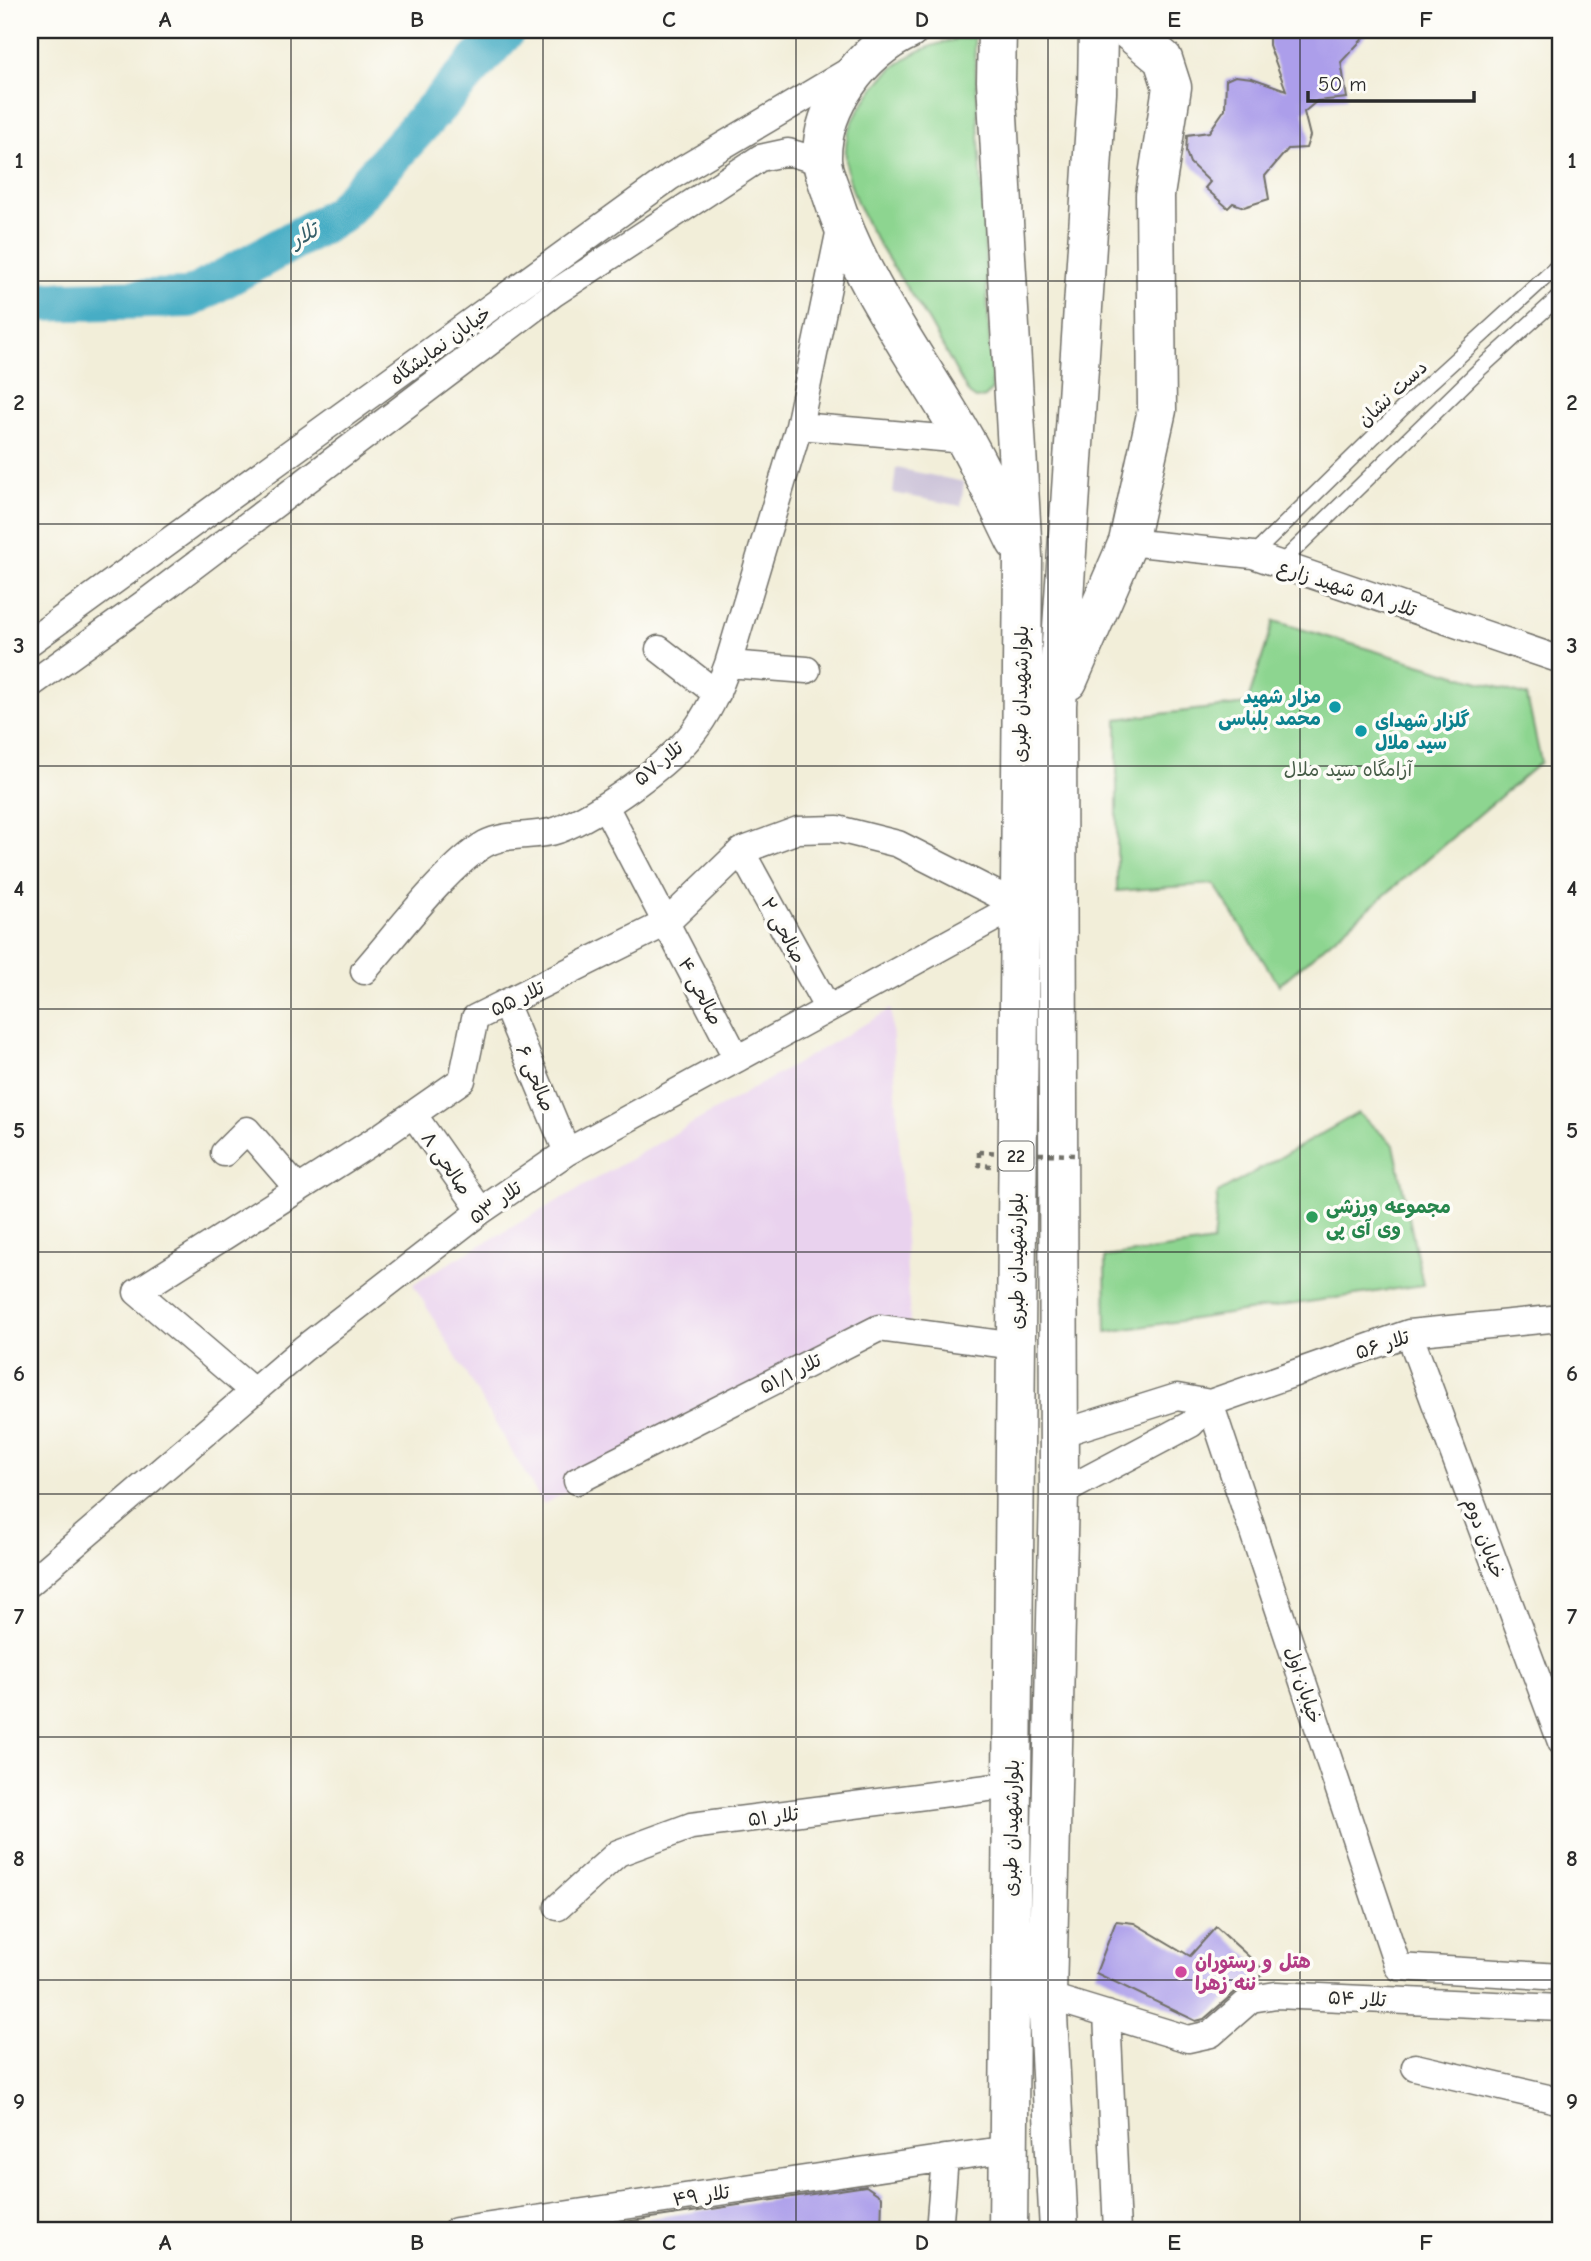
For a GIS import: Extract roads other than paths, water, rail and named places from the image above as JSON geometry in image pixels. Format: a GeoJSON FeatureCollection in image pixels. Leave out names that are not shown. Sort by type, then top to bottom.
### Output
{"type":"FeatureCollection","features":[{"type":"Feature","properties":{"kind":"highway"},"geometry":{"type":"LineString","coordinates":[[909,30],[888,39],[861,63],[824,129],[822,162],[841,224],[904,340],[965,440],[1023,556]]}},
{"type":"Feature","properties":{"kind":"highway","name":"بلوارشهیدان طبری"},"geometry":{"type":"LineString","coordinates":[[997,30],[996,82],[1023,556],[1008,2231]]}},
{"type":"Feature","properties":{"kind":"highway","name":"بلوارشهیدان طبری"},"geometry":{"type":"LineString","coordinates":[[1059,2231],[1046,1996],[1059,1494],[1057,705],[1097,93],[1098,30]]}},
{"type":"Feature","properties":{"kind":"highway"},"geometry":{"type":"LineString","coordinates":[[1057,705],[1128,542],[1157,410],[1155,195],[1172,87],[1163,59],[1128,30]]}},
{"type":"Feature","properties":{"kind":"street","name":"خیابان نمایشگاه"},"geometry":{"type":"LineString","coordinates":[[30,642],[670,177],[861,63]]}},
{"type":"Feature","properties":{"kind":"street","name":"خیابان نمایشگاه"},"geometry":{"type":"LineString","coordinates":[[30,685],[142,605],[565,286],[760,159],[788,152],[822,162]]}},
{"type":"Feature","properties":{"kind":"street","name":"تلار ۵۷"},"geometry":{"type":"LineString","coordinates":[[364,971],[465,857],[488,842],[556,831],[605,806],[673,754],[697,728],[717,694],[728,664],[799,426],[841,224]]}},
{"type":"Feature","properties":{"kind":"street"},"geometry":{"type":"LineString","coordinates":[[799,426],[965,440]]}},
{"type":"Feature","properties":{"kind":"street","name":"تلار ۵۸ شهید زارع"},"geometry":{"type":"LineString","coordinates":[[1128,542],[1253,555],[1278,566],[1561,660]]}},
{"type":"Feature","properties":{"kind":"street"},"geometry":{"type":"LineString","coordinates":[[659,649],[717,694]]}},
{"type":"Feature","properties":{"kind":"street"},"geometry":{"type":"LineString","coordinates":[[728,664],[807,670]]}},
{"type":"Feature","properties":{"kind":"street","name":"صالحی ۴"},"geometry":{"type":"LineString","coordinates":[[605,806],[737,1059]]}},
{"type":"Feature","properties":{"kind":"street","name":"تلار ۵۵"},"geometry":{"type":"LineString","coordinates":[[254,1392],[137,1292],[463,1080],[475,1018],[666,923],[741,851],[798,830],[838,829],[898,844],[1018,905]]}},
{"type":"Feature","properties":{"kind":"street","name":"صالحی ۲"},"geometry":{"type":"LineString","coordinates":[[741,851],[828,1009]]}},
{"type":"Feature","properties":{"kind":"street","name":"تلار ۵۳"},"geometry":{"type":"LineString","coordinates":[[30,1583],[303,1349],[481,1211],[567,1152],[1018,905]]}},
{"type":"Feature","properties":{"kind":"street","name":"صالحی ۶"},"geometry":{"type":"LineString","coordinates":[[505,1003],[567,1152]]}},
{"type":"Feature","properties":{"kind":"street","name":"صالحی ۸"},"geometry":{"type":"LineString","coordinates":[[413,1114],[481,1211]]}},
{"type":"Feature","properties":{"kind":"street"},"geometry":{"type":"LineString","coordinates":[[224,1153],[247,1129],[298,1189]]}},
{"type":"Feature","properties":{"kind":"street","name":"تلار ۵۶"},"geometry":{"type":"LineString","coordinates":[[1210,1403],[1409,1333],[1561,1318]]}},
{"type":"Feature","properties":{"kind":"street","name":"تلار ۵۱/۱"},"geometry":{"type":"LineString","coordinates":[[578,1481],[878,1328],[1016,1346]]}},
{"type":"Feature","properties":{"kind":"street","name":"خیابان دوم"},"geometry":{"type":"LineString","coordinates":[[1409,1333],[1561,1742]]}},
{"type":"Feature","properties":{"kind":"street"},"geometry":{"type":"LineString","coordinates":[[1059,1434],[1178,1397],[1210,1403]]}},
{"type":"Feature","properties":{"kind":"street"},"geometry":{"type":"LineString","coordinates":[[1059,1494],[1191,1424],[1210,1403]]}},
{"type":"Feature","properties":{"kind":"street","name":"خیابان اول"},"geometry":{"type":"LineString","coordinates":[[1210,1403],[1398,1967],[1561,1977]]}},
{"type":"Feature","properties":{"kind":"street","name":"تلار ۵۱"},"geometry":{"type":"LineString","coordinates":[[558,1907],[618,1853],[691,1826],[1012,1785]]}},
{"type":"Feature","properties":{"kind":"street","name":"تلار ۵۴"},"geometry":{"type":"LineString","coordinates":[[1046,1996],[1188,2039],[1211,2034],[1251,1999],[1276,1996],[1561,2008]]}},
{"type":"Feature","properties":{"kind":"street"},"geometry":{"type":"LineString","coordinates":[[1107,2014],[1118,2231]]}},
{"type":"Feature","properties":{"kind":"street"},"geometry":{"type":"LineString","coordinates":[[1415,2067],[1561,2101]]}},
{"type":"Feature","properties":{"kind":"street","name":"تلار ۴۹"},"geometry":{"type":"LineString","coordinates":[[456,2231],[1008,2149]]}},
{"type":"Feature","properties":{"kind":"street"},"geometry":{"type":"LineString","coordinates":[[939,2231],[945,2158]]}},
{"type":"Feature","properties":{"kind":"lane","name":"دست نشان"},"geometry":{"type":"LineString","coordinates":[[1253,555],[1410,401],[1561,263]]}},
{"type":"Feature","properties":{"kind":"lane"},"geometry":{"type":"LineString","coordinates":[[1278,566],[1481,368],[1561,295]]}},
{"type":"Feature","properties":{"kind":"waterway","name":"تلار"},"geometry":{"type":"LineString","coordinates":[[30,302],[189,298],[339,215],[506,30]]}},
{"type":"Feature","properties":{"kind":"place","name":"مزار شهید محمد بلباسی"},"geometry":{"type":"Point","coordinates":[1335,707]}},
{"type":"Feature","properties":{"kind":"place","name":"گلزار شهدای سید ملال"},"geometry":{"type":"Point","coordinates":[1361,731]}},
{"type":"Feature","properties":{"kind":"place","name":"مجموعه ورزشی وی آی پی"},"geometry":{"type":"Point","coordinates":[1312,1217]}},
{"type":"Feature","properties":{"kind":"place","name":"هتل و رستوران ننه زهرا"},"geometry":{"type":"Point","coordinates":[1181,1972]}},
{"type":"Feature","properties":{"kind":"park label","name":"آرامگاه سید ملال"},"geometry":{"type":"Point","coordinates":[1348,769]}}]}
